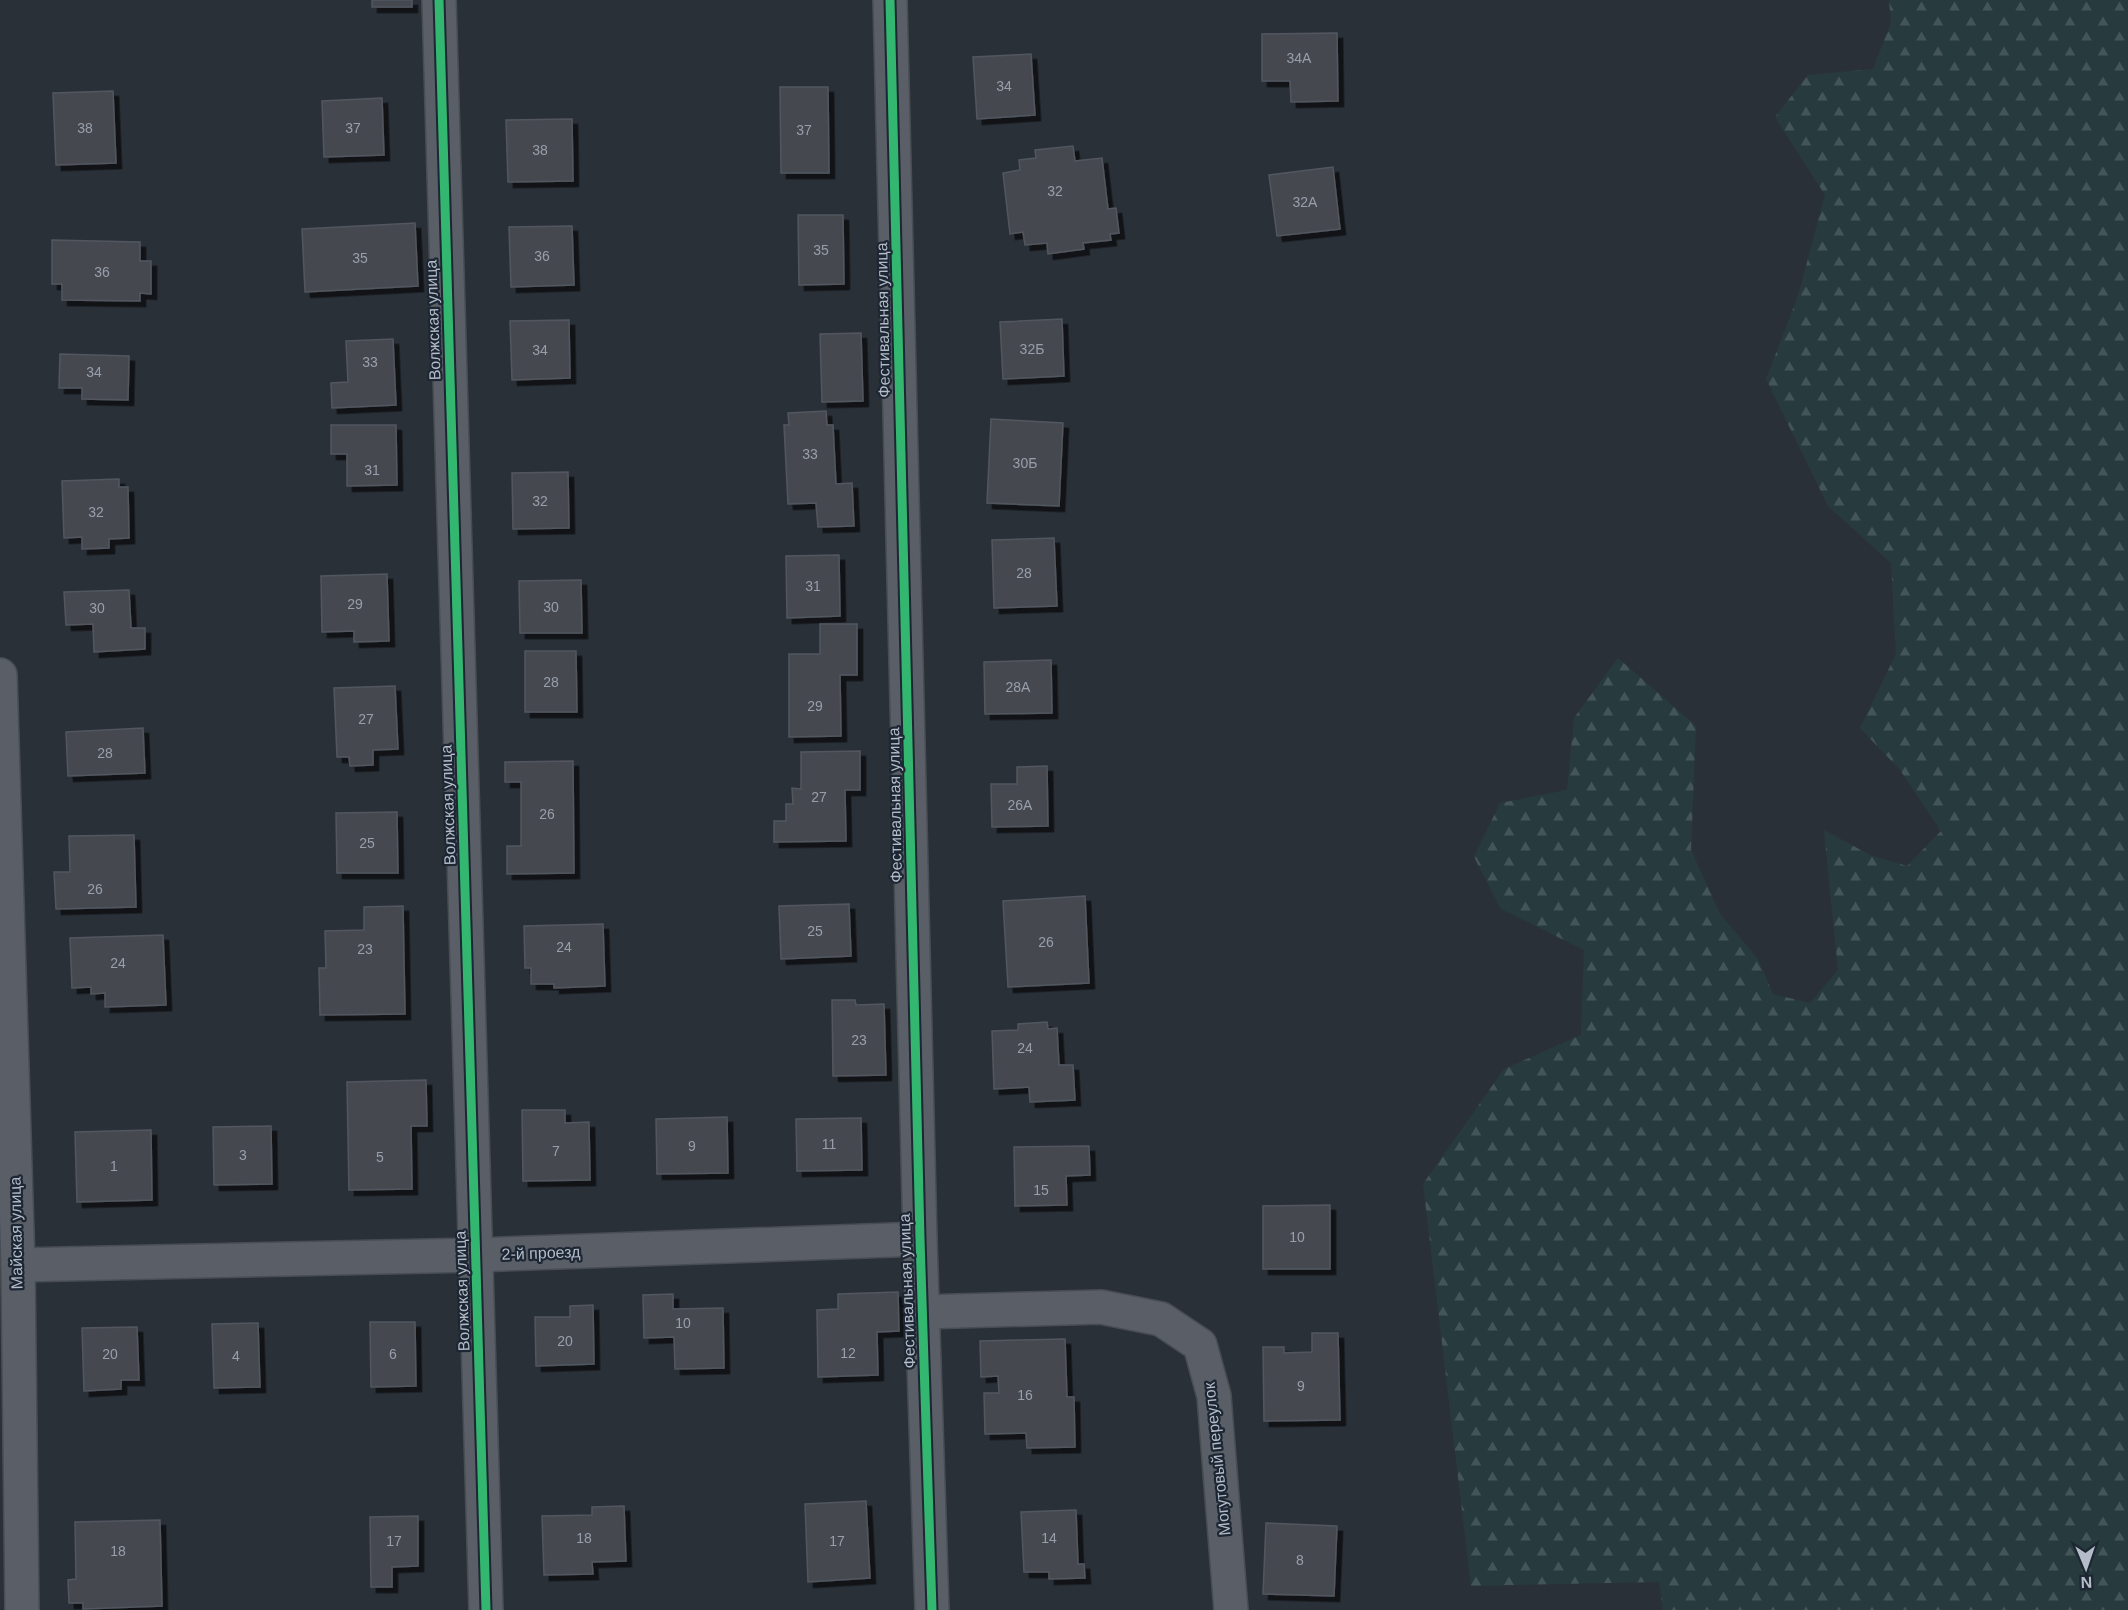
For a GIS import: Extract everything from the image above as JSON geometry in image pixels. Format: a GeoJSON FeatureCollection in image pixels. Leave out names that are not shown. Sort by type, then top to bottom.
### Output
{"type":"FeatureCollection","features":[{"type":"Feature","properties":{"kind":"street","name":"Волжская улица"},"geometry":{"type":"LineString","coordinates":[[439,0],[486,1610]]}},
{"type":"Feature","properties":{"kind":"street","name":"Фестивальная улица"},"geometry":{"type":"LineString","coordinates":[[890,0],[920,1239],[932,1610]]}},
{"type":"Feature","properties":{"kind":"street","name":"Майская улица"},"geometry":{"type":"LineString","coordinates":[[0,675],[18,1265],[22,1610]]}},
{"type":"Feature","properties":{"kind":"street","name":"2-й проезд"},"geometry":{"type":"LineString","coordinates":[[18,1265],[476,1255],[920,1239]]}},
{"type":"Feature","properties":{"kind":"street","name":"Могутовый переулок"},"geometry":{"type":"LineString","coordinates":[[922,1312],[1101,1307],[1161,1319],[1200,1345],[1214,1396],[1231,1610]]}},
{"type":"Feature","properties":{"kind":"green space"},"geometry":{"type":"Polygon","coordinates":[[[1889,0],[2128,0],[2128,1610],[1663,1610],[1659,1582],[1471,1586],[1423,1184],[1504,1069],[1581,1035],[1584,950],[1501,909],[1474,857],[1500,803],[1567,790],[1574,718],[1618,658],[1696,726],[1691,850],[1720,914],[1758,959],[1773,994],[1810,1003],[1838,970],[1824,830],[1870,855],[1907,866],[1941,831],[1900,770],[1860,728],[1896,654],[1891,563],[1828,506],[1766,379],[1798,296],[1825,195],[1775,117],[1808,75],[1873,69],[1891,23],[1889,0]]]}},
{"type":"Feature","properties":{"kind":"building"},"geometry":{"type":"Polygon","coordinates":[[[372,0],[412,0],[412,7],[372,7],[372,0]]]}},
{"type":"Feature","properties":{"kind":"building"},"geometry":{"type":"Polygon","coordinates":[[[1337,33],[1338,101],[1291,102],[1290,81],[1262,81],[1262,34],[1337,33]]]}},
{"type":"Feature","properties":{"kind":"building"},"geometry":{"type":"Polygon","coordinates":[[[1031,54],[1035,115],[977,119],[973,57],[1031,54]]]}},
{"type":"Feature","properties":{"kind":"building"},"geometry":{"type":"Polygon","coordinates":[[[780,87],[828,87],[829,173],[781,173],[780,87]]]}},
{"type":"Feature","properties":{"kind":"building"},"geometry":{"type":"Polygon","coordinates":[[[113,91],[116,163],[56,165],[53,93],[113,91]]]}},
{"type":"Feature","properties":{"kind":"building"},"geometry":{"type":"Polygon","coordinates":[[[382,98],[384,155],[324,157],[322,101],[382,98]]]}},
{"type":"Feature","properties":{"kind":"building"},"geometry":{"type":"Polygon","coordinates":[[[572,119],[573,181],[508,182],[506,120],[572,119]]]}},
{"type":"Feature","properties":{"kind":"building"},"geometry":{"type":"Polygon","coordinates":[[[1073,146],[1075,161],[1102,158],[1108,209],[1116,208],[1119,233],[1110,234],[1111,240],[1083,243],[1084,249],[1048,254],[1047,243],[1025,245],[1023,232],[1010,234],[1003,173],[1020,170],[1019,160],[1036,158],[1035,150],[1073,146]]]}},
{"type":"Feature","properties":{"kind":"building"},"geometry":{"type":"Polygon","coordinates":[[[1333,167],[1340,229],[1277,236],[1269,175],[1333,167]]]}},
{"type":"Feature","properties":{"kind":"building"},"geometry":{"type":"Polygon","coordinates":[[[798,215],[843,215],[844,284],[799,285],[798,215]]]}},
{"type":"Feature","properties":{"kind":"building"},"geometry":{"type":"Polygon","coordinates":[[[415,223],[418,286],[305,292],[302,229],[415,223]]]}},
{"type":"Feature","properties":{"kind":"building"},"geometry":{"type":"Polygon","coordinates":[[[572,226],[574,285],[511,287],[509,227],[572,226]]]}},
{"type":"Feature","properties":{"kind":"building"},"geometry":{"type":"Polygon","coordinates":[[[52,240],[140,242],[140,261],[151,261],[151,294],[140,293],[140,301],[62,300],[62,284],[52,284],[52,240]]]}},
{"type":"Feature","properties":{"kind":"building"},"geometry":{"type":"Polygon","coordinates":[[[1062,319],[1064,376],[1003,379],[1000,322],[1062,319]]]}},
{"type":"Feature","properties":{"kind":"building"},"geometry":{"type":"Polygon","coordinates":[[[569,320],[570,378],[512,380],[510,321],[569,320]]]}},
{"type":"Feature","properties":{"kind":"building"},"geometry":{"type":"Polygon","coordinates":[[[861,333],[863,401],[822,402],[820,334],[861,333]]]}},
{"type":"Feature","properties":{"kind":"building"},"geometry":{"type":"Polygon","coordinates":[[[393,339],[396,405],[332,408],[331,383],[348,382],[346,341],[393,339]]]}},
{"type":"Feature","properties":{"kind":"building"},"geometry":{"type":"Polygon","coordinates":[[[60,354],[129,356],[128,400],[82,399],[82,388],[59,388],[60,354]]]}},
{"type":"Feature","properties":{"kind":"building"},"geometry":{"type":"Polygon","coordinates":[[[826,411],[827,425],[833,425],[836,484],[852,483],[854,526],[818,527],[816,503],[788,504],[784,425],[789,425],[788,413],[826,411]]]}},
{"type":"Feature","properties":{"kind":"building"},"geometry":{"type":"Polygon","coordinates":[[[991,419],[1063,423],[1059,506],[987,503],[991,419]]]}},
{"type":"Feature","properties":{"kind":"building"},"geometry":{"type":"Polygon","coordinates":[[[331,425],[396,425],[397,485],[347,486],[347,454],[331,454],[331,425]]]}},
{"type":"Feature","properties":{"kind":"building"},"geometry":{"type":"Polygon","coordinates":[[[568,472],[569,528],[513,529],[512,473],[568,472]]]}},
{"type":"Feature","properties":{"kind":"building"},"geometry":{"type":"Polygon","coordinates":[[[119,479],[119,487],[128,487],[129,538],[109,539],[109,548],[82,549],[82,537],[64,538],[62,481],[119,479]]]}},
{"type":"Feature","properties":{"kind":"building"},"geometry":{"type":"Polygon","coordinates":[[[1054,538],[1057,606],[994,608],[992,540],[1054,538]]]}},
{"type":"Feature","properties":{"kind":"building"},"geometry":{"type":"Polygon","coordinates":[[[839,555],[840,616],[787,618],[786,556],[839,555]]]}},
{"type":"Feature","properties":{"kind":"building"},"geometry":{"type":"Polygon","coordinates":[[[387,574],[389,641],[354,642],[354,631],[322,632],[321,576],[387,574]]]}},
{"type":"Feature","properties":{"kind":"building"},"geometry":{"type":"Polygon","coordinates":[[[581,580],[582,633],[520,633],[519,581],[581,580]]]}},
{"type":"Feature","properties":{"kind":"building"},"geometry":{"type":"Polygon","coordinates":[[[129,590],[131,628],[145,628],[145,649],[94,652],[93,624],[66,625],[64,592],[129,590]]]}},
{"type":"Feature","properties":{"kind":"building"},"geometry":{"type":"Polygon","coordinates":[[[820,624],[857,624],[857,675],[840,675],[841,736],[789,737],[789,654],[820,654],[820,624]]]}},
{"type":"Feature","properties":{"kind":"building"},"geometry":{"type":"Polygon","coordinates":[[[525,651],[576,651],[577,712],[525,712],[525,651]]]}},
{"type":"Feature","properties":{"kind":"building"},"geometry":{"type":"Polygon","coordinates":[[[1051,660],[1052,713],[985,714],[984,662],[1051,660]]]}},
{"type":"Feature","properties":{"kind":"building"},"geometry":{"type":"Polygon","coordinates":[[[395,686],[398,749],[373,750],[373,765],[350,766],[349,757],[337,757],[334,688],[395,686]]]}},
{"type":"Feature","properties":{"kind":"building"},"geometry":{"type":"Polygon","coordinates":[[[143,728],[145,773],[68,776],[66,732],[143,728]]]}},
{"type":"Feature","properties":{"kind":"building"},"geometry":{"type":"Polygon","coordinates":[[[860,751],[860,790],[845,790],[846,841],[774,842],[774,821],[786,821],[786,804],[793,804],[792,788],[801,789],[801,752],[860,751]]]}},
{"type":"Feature","properties":{"kind":"building"},"geometry":{"type":"Polygon","coordinates":[[[573,761],[574,873],[507,874],[507,846],[521,846],[521,782],[505,782],[505,762],[573,761]]]}},
{"type":"Feature","properties":{"kind":"building"},"geometry":{"type":"Polygon","coordinates":[[[1047,766],[1048,826],[992,827],[991,784],[1017,784],[1017,767],[1047,766]]]}},
{"type":"Feature","properties":{"kind":"building"},"geometry":{"type":"Polygon","coordinates":[[[397,812],[398,873],[337,873],[336,813],[397,812]]]}},
{"type":"Feature","properties":{"kind":"building"},"geometry":{"type":"Polygon","coordinates":[[[134,835],[136,907],[56,909],[54,872],[70,872],[69,836],[134,835]]]}},
{"type":"Feature","properties":{"kind":"building"},"geometry":{"type":"Polygon","coordinates":[[[1085,896],[1089,983],[1008,987],[1003,901],[1085,896]]]}},
{"type":"Feature","properties":{"kind":"building"},"geometry":{"type":"Polygon","coordinates":[[[849,904],[851,956],[781,959],[779,906],[849,904]]]}},
{"type":"Feature","properties":{"kind":"building"},"geometry":{"type":"Polygon","coordinates":[[[403,906],[405,1014],[320,1015],[319,968],[326,968],[325,931],[364,930],[364,907],[403,906]]]}},
{"type":"Feature","properties":{"kind":"building"},"geometry":{"type":"Polygon","coordinates":[[[603,924],[605,986],[554,988],[554,984],[531,984],[531,968],[525,968],[524,926],[603,924]]]}},
{"type":"Feature","properties":{"kind":"building"},"geometry":{"type":"Polygon","coordinates":[[[163,935],[166,1005],[105,1007],[105,993],[91,994],[91,987],[72,988],[70,938],[163,935]]]}},
{"type":"Feature","properties":{"kind":"building"},"geometry":{"type":"Polygon","coordinates":[[[832,1000],[855,1000],[856,1005],[884,1004],[886,1075],[833,1076],[832,1000]]]}},
{"type":"Feature","properties":{"kind":"building"},"geometry":{"type":"Polygon","coordinates":[[[1047,1022],[1048,1029],[1057,1028],[1059,1065],[1073,1065],[1075,1100],[1030,1102],[1029,1087],[994,1089],[992,1031],[1018,1030],[1018,1024],[1047,1022]]]}},
{"type":"Feature","properties":{"kind":"building"},"geometry":{"type":"Polygon","coordinates":[[[426,1080],[427,1126],[411,1126],[412,1189],[349,1190],[347,1082],[426,1080]]]}},
{"type":"Feature","properties":{"kind":"building"},"geometry":{"type":"Polygon","coordinates":[[[522,1110],[565,1110],[565,1123],[589,1122],[590,1180],[523,1181],[522,1110]]]}},
{"type":"Feature","properties":{"kind":"building"},"geometry":{"type":"Polygon","coordinates":[[[727,1117],[728,1173],[657,1174],[656,1119],[727,1117]]]}},
{"type":"Feature","properties":{"kind":"building"},"geometry":{"type":"Polygon","coordinates":[[[861,1118],[862,1170],[797,1171],[796,1119],[861,1118]]]}},
{"type":"Feature","properties":{"kind":"building"},"geometry":{"type":"Polygon","coordinates":[[[271,1126],[272,1184],[214,1185],[213,1127],[271,1126]]]}},
{"type":"Feature","properties":{"kind":"building"},"geometry":{"type":"Polygon","coordinates":[[[151,1130],[152,1200],[77,1202],[75,1132],[151,1130]]]}},
{"type":"Feature","properties":{"kind":"building"},"geometry":{"type":"Polygon","coordinates":[[[1089,1146],[1090,1175],[1066,1176],[1067,1205],[1015,1206],[1014,1147],[1089,1146]]]}},
{"type":"Feature","properties":{"kind":"building"},"geometry":{"type":"Polygon","coordinates":[[[1330,1205],[1330,1269],[1263,1269],[1263,1206],[1330,1205]]]}},
{"type":"Feature","properties":{"kind":"building"},"geometry":{"type":"Polygon","coordinates":[[[898,1292],[899,1331],[877,1332],[878,1375],[818,1377],[817,1310],[838,1309],[838,1294],[898,1292]]]}},
{"type":"Feature","properties":{"kind":"building"},"geometry":{"type":"Polygon","coordinates":[[[673,1294],[673,1309],[723,1308],[724,1368],[675,1369],[674,1337],[644,1338],[643,1295],[673,1294]]]}},
{"type":"Feature","properties":{"kind":"building"},"geometry":{"type":"Polygon","coordinates":[[[593,1305],[594,1364],[536,1366],[535,1317],[570,1317],[570,1306],[593,1305]]]}},
{"type":"Feature","properties":{"kind":"building"},"geometry":{"type":"Polygon","coordinates":[[[370,1322],[415,1322],[416,1386],[371,1387],[370,1322]]]}},
{"type":"Feature","properties":{"kind":"building"},"geometry":{"type":"Polygon","coordinates":[[[258,1323],[260,1387],[214,1388],[212,1324],[258,1323]]]}},
{"type":"Feature","properties":{"kind":"building"},"geometry":{"type":"Polygon","coordinates":[[[137,1327],[139,1380],[121,1380],[121,1389],[84,1391],[82,1328],[137,1327]]]}},
{"type":"Feature","properties":{"kind":"building"},"geometry":{"type":"Polygon","coordinates":[[[1312,1333],[1338,1333],[1340,1420],[1264,1421],[1263,1347],[1284,1347],[1284,1353],[1312,1352],[1312,1333]]]}},
{"type":"Feature","properties":{"kind":"building"},"geometry":{"type":"Polygon","coordinates":[[[1065,1339],[1067,1397],[1074,1397],[1075,1447],[1027,1448],[1026,1433],[985,1434],[984,1393],[999,1393],[998,1376],[981,1377],[980,1341],[1065,1339]]]}},
{"type":"Feature","properties":{"kind":"building"},"geometry":{"type":"Polygon","coordinates":[[[866,1501],[870,1578],[808,1582],[805,1504],[866,1501]]]}},
{"type":"Feature","properties":{"kind":"building"},"geometry":{"type":"Polygon","coordinates":[[[624,1506],[626,1561],[592,1562],[593,1574],[544,1575],[542,1516],[592,1515],[592,1507],[624,1506]]]}},
{"type":"Feature","properties":{"kind":"building"},"geometry":{"type":"Polygon","coordinates":[[[1076,1510],[1078,1564],[1084,1564],[1085,1578],[1049,1579],[1049,1572],[1024,1572],[1021,1512],[1076,1510]]]}},
{"type":"Feature","properties":{"kind":"building"},"geometry":{"type":"Polygon","coordinates":[[[418,1516],[418,1566],[392,1567],[392,1587],[371,1587],[370,1517],[418,1516]]]}},
{"type":"Feature","properties":{"kind":"building"},"geometry":{"type":"Polygon","coordinates":[[[160,1520],[162,1606],[83,1609],[83,1603],[69,1603],[68,1580],[76,1579],[75,1522],[160,1520]]]}},
{"type":"Feature","properties":{"kind":"building"},"geometry":{"type":"Polygon","coordinates":[[[1266,1523],[1337,1526],[1334,1596],[1263,1594],[1266,1523]]]}},
{"type":"Feature","properties":{"kind":"cycle path"},"geometry":{"type":"LineString","coordinates":[[439,0],[486,1610]]}},
{"type":"Feature","properties":{"kind":"cycle path"},"geometry":{"type":"LineString","coordinates":[[890,0],[920,1239],[932,1610]]}}]}
